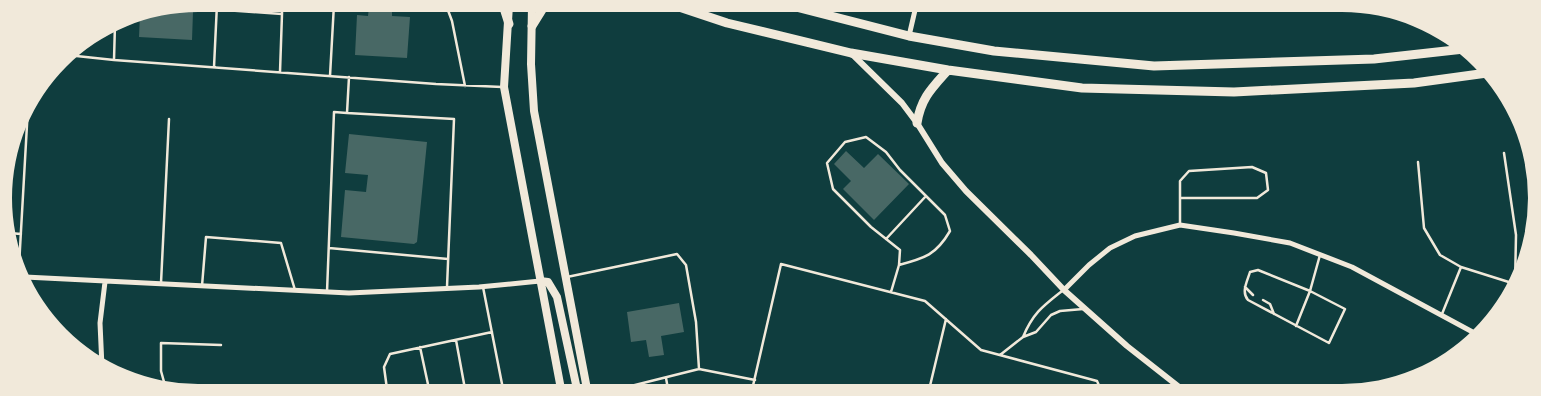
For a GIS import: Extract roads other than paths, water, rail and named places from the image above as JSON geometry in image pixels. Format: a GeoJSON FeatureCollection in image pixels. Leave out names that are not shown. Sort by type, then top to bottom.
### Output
{"type":"FeatureCollection","features":[{"type":"Feature","properties":{"kind":"highway"},"geometry":{"type":"LineString","coordinates":[[505,12],[509,24]]}},
{"type":"Feature","properties":{"kind":"highway"},"geometry":{"type":"LineString","coordinates":[[532,26],[541,12]]}},
{"type":"Feature","properties":{"kind":"highway"},"geometry":{"type":"LineString","coordinates":[[694,12],[727,23],[851,53],[948,70],[1082,88],[1234,92],[1414,83],[1480,74]]}},
{"type":"Feature","properties":{"kind":"highway"},"geometry":{"type":"LineString","coordinates":[[816,12],[910,36],[994,50],[1154,66],[1374,59],[1455,50]]}},
{"type":"Feature","properties":{"kind":"highway"},"geometry":{"type":"LineString","coordinates":[[917,123],[920,109],[928,91],[948,70]]}},
{"type":"Feature","properties":{"kind":"main road"},"geometry":{"type":"LineString","coordinates":[[509,12],[504,87],[560,384]]}},
{"type":"Feature","properties":{"kind":"main road"},"geometry":{"type":"LineString","coordinates":[[532,12],[531,72],[534,111],[586,384]]}},
{"type":"Feature","properties":{"kind":"main road"},"geometry":{"type":"LineString","coordinates":[[540,282],[548,282],[557,296],[576,384]]}},
{"type":"Feature","properties":{"kind":"street"},"geometry":{"type":"LineString","coordinates":[[910,36],[915,12]]}},
{"type":"Feature","properties":{"kind":"street"},"geometry":{"type":"LineString","coordinates":[[851,53],[902,103],[917,123],[942,164],[966,191],[1064,290],[1127,346],[1176,384]]}},
{"type":"Feature","properties":{"kind":"street"},"geometry":{"type":"LineString","coordinates":[[1064,290],[1089,265],[1110,248],[1136,236],[1180,225],[1234,232],[1290,244],[1352,267],[1471,331]]}},
{"type":"Feature","properties":{"kind":"street"},"geometry":{"type":"LineString","coordinates":[[31,277],[327,292],[446,289],[540,282]]}},
{"type":"Feature","properties":{"kind":"street"},"geometry":{"type":"LineString","coordinates":[[102,357],[100,323],[106,282]]}},
{"type":"Feature","properties":{"kind":"lane"},"geometry":{"type":"LineString","coordinates":[[214,66],[217,12]]}},
{"type":"Feature","properties":{"kind":"lane"},"geometry":{"type":"LineString","coordinates":[[250,12],[282,14],[280,72]]}},
{"type":"Feature","properties":{"kind":"lane"},"geometry":{"type":"LineString","coordinates":[[330,76],[334,12]]}},
{"type":"Feature","properties":{"kind":"lane"},"geometry":{"type":"LineString","coordinates":[[449,12],[465,86]]}},
{"type":"Feature","properties":{"kind":"lane"},"geometry":{"type":"LineString","coordinates":[[114,60],[115,33]]}},
{"type":"Feature","properties":{"kind":"lane"},"geometry":{"type":"LineString","coordinates":[[79,56],[465,86],[504,87]]}},
{"type":"Feature","properties":{"kind":"lane"},"geometry":{"type":"LineString","coordinates":[[347,113],[349,77]]}},
{"type":"Feature","properties":{"kind":"lane"},"geometry":{"type":"LineString","coordinates":[[327,292],[334,112],[454,119],[446,289]]}},
{"type":"Feature","properties":{"kind":"lane"},"geometry":{"type":"LineString","coordinates":[[161,284],[170,119]]}},
{"type":"Feature","properties":{"kind":"lane"},"geometry":{"type":"LineString","coordinates":[[20,250],[27,127]]}},
{"type":"Feature","properties":{"kind":"lane"},"geometry":{"type":"LineString","coordinates":[[891,292],[899,265],[900,250],[871,227],[833,189],[827,163],[845,142],[866,138],[886,152],[900,170],[945,215],[950,231],[941,246],[922,259],[899,265]]}},
{"type":"Feature","properties":{"kind":"lane"},"geometry":{"type":"LineString","coordinates":[[1504,153],[1516,235],[1516,265]]}},
{"type":"Feature","properties":{"kind":"lane"},"geometry":{"type":"LineString","coordinates":[[1418,162],[1424,228],[1440,255],[1461,268],[1508,282]]}},
{"type":"Feature","properties":{"kind":"lane"},"geometry":{"type":"LineString","coordinates":[[1180,198],[1257,198],[1268,190],[1266,173],[1252,167],[1189,171],[1180,181],[1180,198],[1180,225]]}},
{"type":"Feature","properties":{"kind":"lane"},"geometry":{"type":"LineString","coordinates":[[886,239],[926,196]]}},
{"type":"Feature","properties":{"kind":"lane"},"geometry":{"type":"LineString","coordinates":[[16,234],[21,234]]}},
{"type":"Feature","properties":{"kind":"lane"},"geometry":{"type":"LineString","coordinates":[[202,286],[206,237],[281,243],[295,290]]}},
{"type":"Feature","properties":{"kind":"lane"},"geometry":{"type":"LineString","coordinates":[[329,248],[448,259]]}},
{"type":"Feature","properties":{"kind":"lane"},"geometry":{"type":"LineString","coordinates":[[566,277],[676,254],[686,265],[696,322],[699,369]]}},
{"type":"Feature","properties":{"kind":"lane"},"geometry":{"type":"LineString","coordinates":[[1296,326],[1310,291],[1320,255]]}},
{"type":"Feature","properties":{"kind":"lane"},"geometry":{"type":"LineString","coordinates":[[754,384],[781,264],[926,301],[981,350],[1097,381],[1098,384]]}},
{"type":"Feature","properties":{"kind":"lane"},"geometry":{"type":"LineString","coordinates":[[1441,316],[1461,268]]}},
{"type":"Feature","properties":{"kind":"lane"},"geometry":{"type":"LineString","coordinates":[[1258,270],[1310,291],[1345,309],[1329,343],[1245,297],[1245,287],[1250,272],[1258,270]]}},
{"type":"Feature","properties":{"kind":"lane"},"geometry":{"type":"LineString","coordinates":[[484,287],[502,384]]}},
{"type":"Feature","properties":{"kind":"lane"},"geometry":{"type":"LineString","coordinates":[[1245,287],[1253,295]]}},
{"type":"Feature","properties":{"kind":"lane"},"geometry":{"type":"LineString","coordinates":[[1023,337],[1030,320],[1047,302],[1064,290]]}},
{"type":"Feature","properties":{"kind":"lane"},"geometry":{"type":"LineString","coordinates":[[1263,300],[1270,304],[1274,314]]}},
{"type":"Feature","properties":{"kind":"lane"},"geometry":{"type":"LineString","coordinates":[[1000,355],[1023,337],[1036,332],[1051,315],[1060,311],[1085,309]]}},
{"type":"Feature","properties":{"kind":"lane"},"geometry":{"type":"LineString","coordinates":[[930,384],[946,319]]}},
{"type":"Feature","properties":{"kind":"lane"},"geometry":{"type":"LineString","coordinates":[[387,384],[384,367],[390,354],[492,332]]}},
{"type":"Feature","properties":{"kind":"lane"},"geometry":{"type":"LineString","coordinates":[[456,340],[464,384]]}},
{"type":"Feature","properties":{"kind":"lane"},"geometry":{"type":"LineString","coordinates":[[163,380],[160,370],[161,343],[221,345]]}},
{"type":"Feature","properties":{"kind":"lane"},"geometry":{"type":"LineString","coordinates":[[420,347],[428,384]]}},
{"type":"Feature","properties":{"kind":"lane"},"geometry":{"type":"LineString","coordinates":[[640,384],[699,369],[755,380]]}},
{"type":"Feature","properties":{"kind":"lane"},"geometry":{"type":"LineString","coordinates":[[666,378],[667,384]]}}]}
